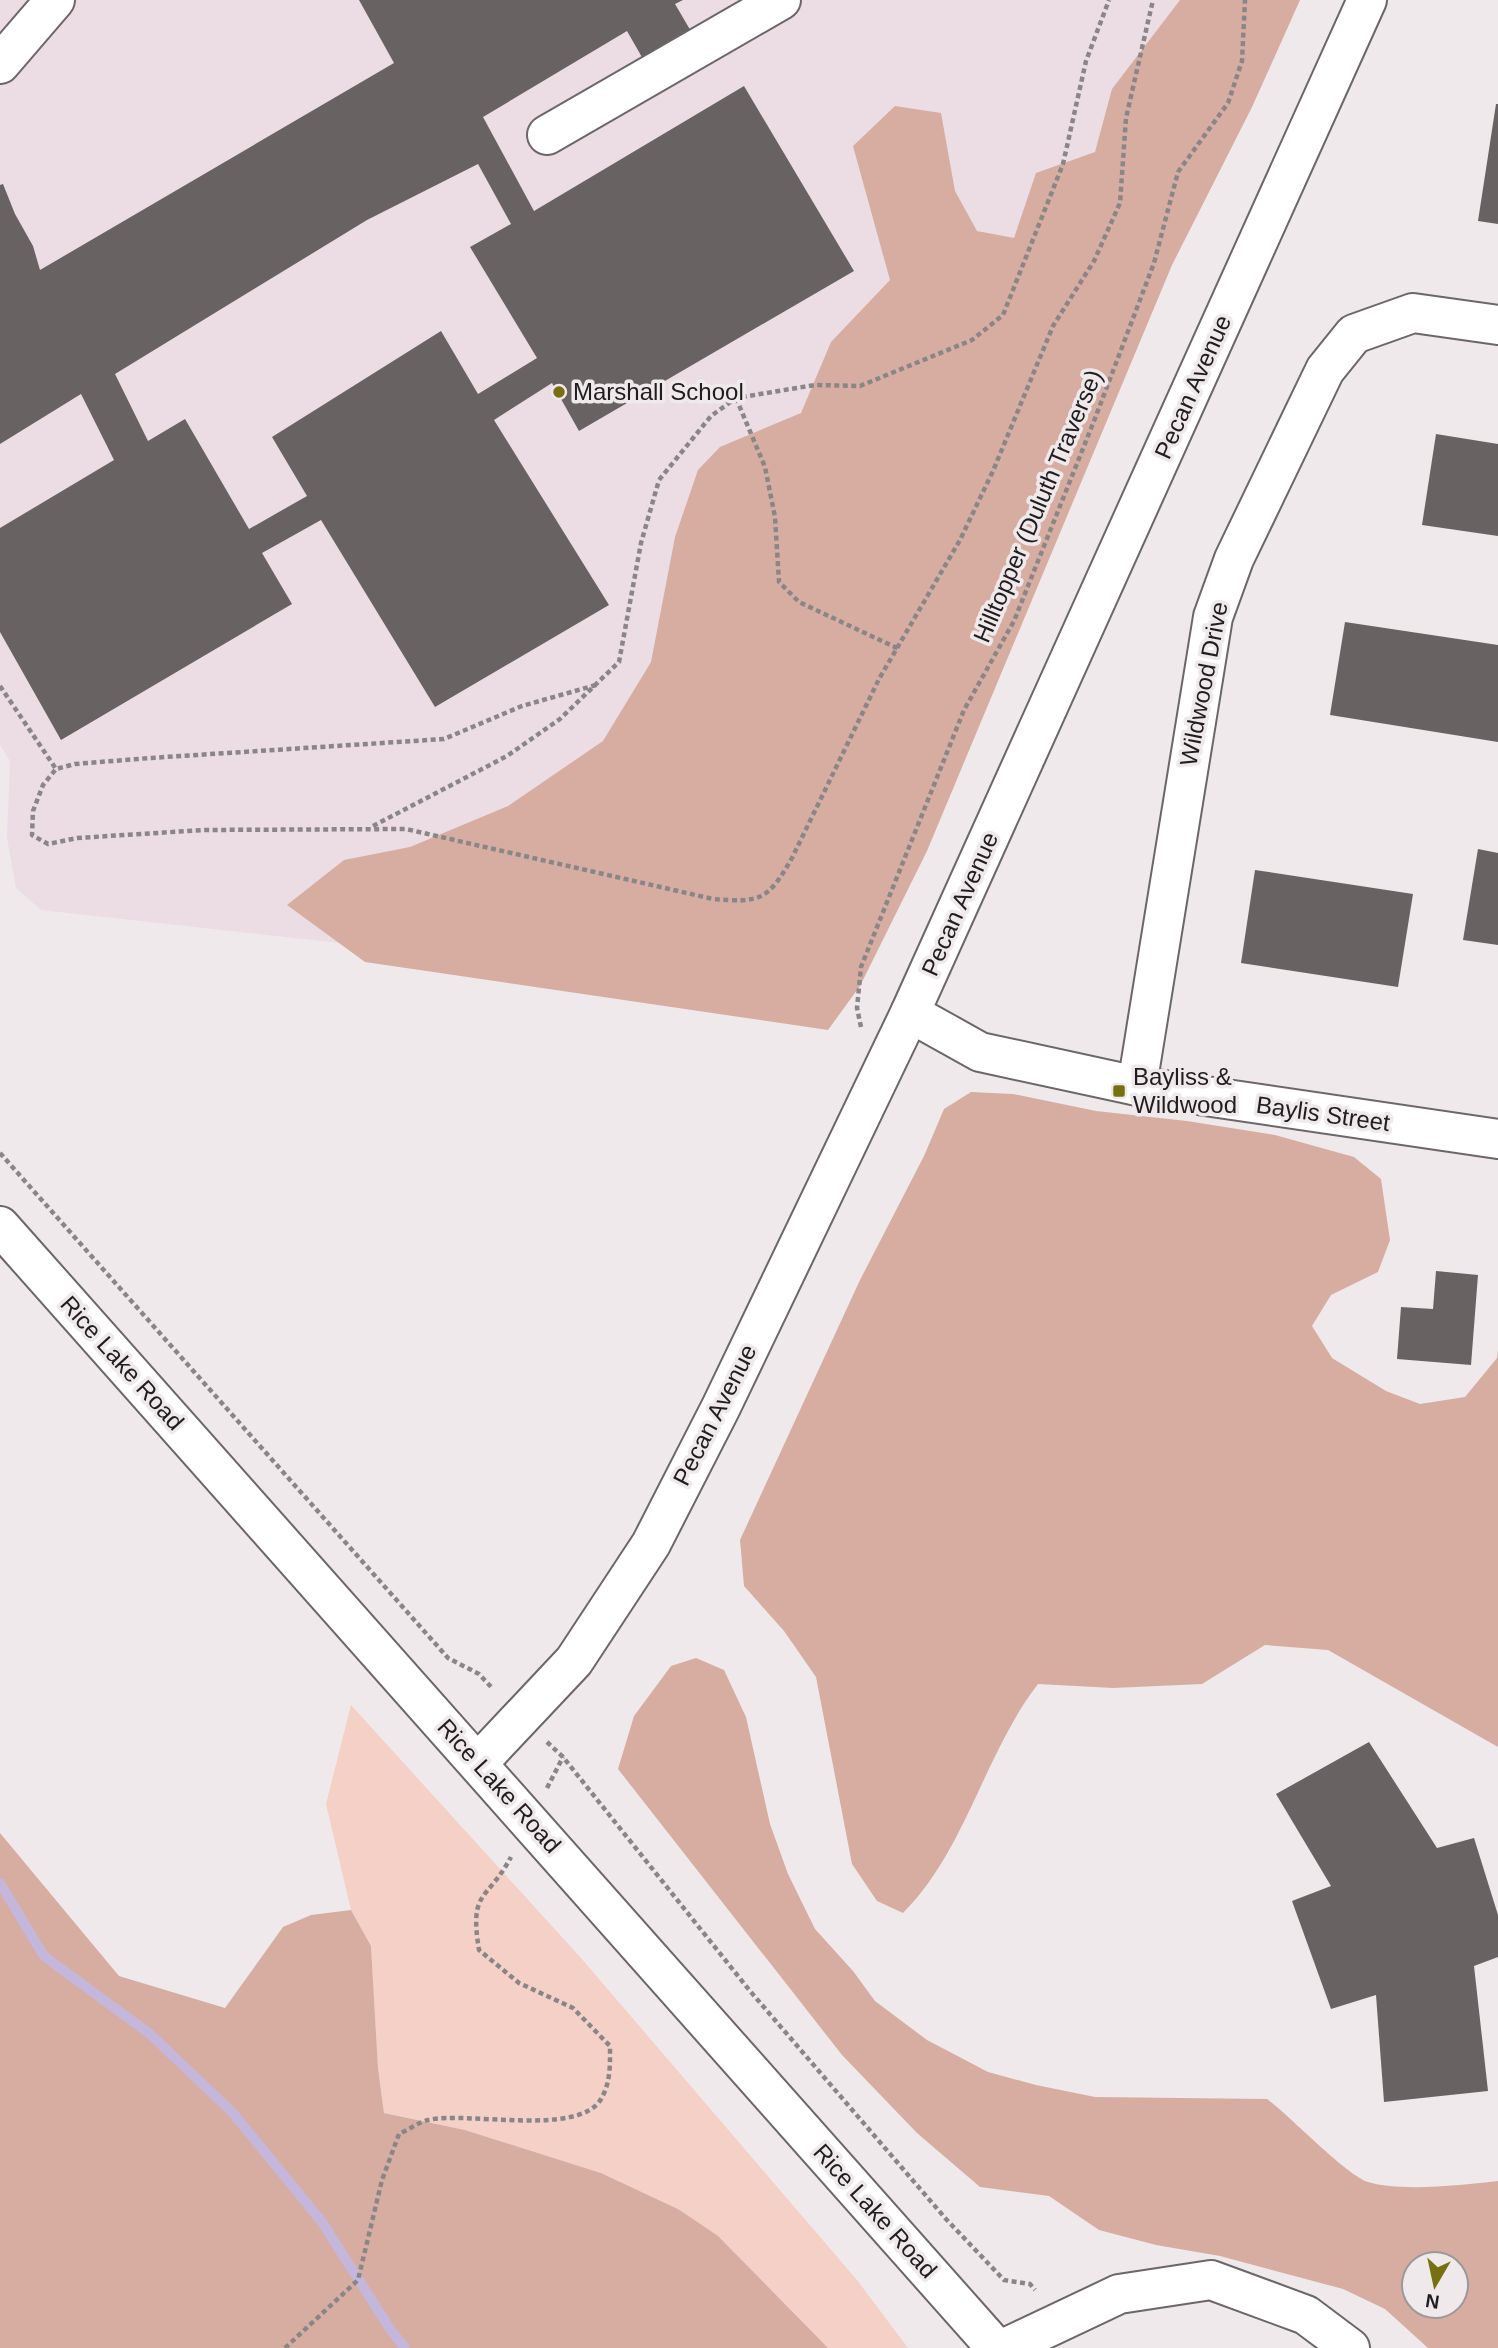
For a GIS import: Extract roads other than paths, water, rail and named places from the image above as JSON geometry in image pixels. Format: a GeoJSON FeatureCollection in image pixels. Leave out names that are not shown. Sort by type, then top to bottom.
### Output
{"type":"FeatureCollection","features":[{"type":"Feature","properties":{"kind":"street"},"geometry":{"type":"LineString","coordinates":[[0,64],[55,0]]}},
{"type":"Feature","properties":{"kind":"street"},"geometry":{"type":"LineString","coordinates":[[547,135],[780,0]]}},
{"type":"Feature","properties":{"kind":"street","name":"Pecan Avenue"},"geometry":{"type":"LineString","coordinates":[[478,1763],[574,1661],[651,1544],[721,1407],[910,1013],[1367,0]]}},
{"type":"Feature","properties":{"kind":"street","name":"Wildwood Drive"},"geometry":{"type":"LineString","coordinates":[[1137,1086],[1209,636],[1234,559],[1292,436],[1325,370],[1354,334],[1413,313],[1498,325]]}},
{"type":"Feature","properties":{"kind":"street","name":"Baylis Street"},"geometry":{"type":"LineString","coordinates":[[910,1013],[980,1052],[1137,1086],[1498,1139]]}},
{"type":"Feature","properties":{"kind":"street","name":"Rice Lake Road"},"geometry":{"type":"LineString","coordinates":[[0,1226],[996,2348]]}},
{"type":"Feature","properties":{"kind":"street"},"geometry":{"type":"LineString","coordinates":[[1005,2348],[1119,2294],[1210,2280],[1306,2315],[1350,2348]]}},
{"type":"Feature","properties":{"kind":"waterway"},"geometry":{"type":"LineString","coordinates":[[0,1883],[44,1956],[150,2034],[232,2112],[322,2222],[405,2348]]}},
{"type":"Feature","properties":{"kind":"place","name":"Marshall School"},"geometry":{"type":"Point","coordinates":[559,392]}},
{"type":"Feature","properties":{"kind":"place","name":"Bayliss & Wildwood"},"geometry":{"type":"Point","coordinates":[1119,1091]}}]}
